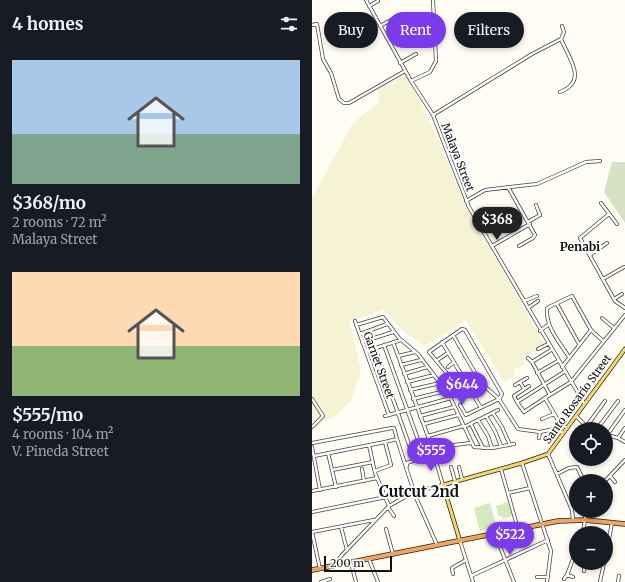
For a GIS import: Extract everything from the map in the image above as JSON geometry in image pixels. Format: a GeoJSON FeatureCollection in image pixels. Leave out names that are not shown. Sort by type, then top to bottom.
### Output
{"type":"FeatureCollection","features":[{"type":"Feature","properties":{"kind":"highway"},"geometry":{"type":"LineString","coordinates":[[312,570],[542,524],[585,520],[625,524]]}},
{"type":"Feature","properties":{"kind":"main road","name":"Santo Rosario Street"},"geometry":{"type":"LineString","coordinates":[[442,485],[522,463],[548,454],[625,349]]}},
{"type":"Feature","properties":{"kind":"main road"},"geometry":{"type":"LineString","coordinates":[[442,485],[460,541]]}},
{"type":"Feature","properties":{"kind":"street","name":"Malaya Street"},"geometry":{"type":"LineString","coordinates":[[366,0],[400,63],[432,115],[466,201],[551,350],[584,403]]}},
{"type":"Feature","properties":{"kind":"street"},"geometry":{"type":"LineString","coordinates":[[411,81],[430,72],[436,61],[433,0]]}},
{"type":"Feature","properties":{"kind":"street"},"geometry":{"type":"LineString","coordinates":[[369,6],[378,1]]}},
{"type":"Feature","properties":{"kind":"street"},"geometry":{"type":"LineString","coordinates":[[380,26],[386,23]]}},
{"type":"Feature","properties":{"kind":"street"},"geometry":{"type":"LineString","coordinates":[[312,25],[317,24],[323,59],[331,73],[339,99],[344,103],[350,103],[405,71]]}},
{"type":"Feature","properties":{"kind":"street"},"geometry":{"type":"LineString","coordinates":[[432,115],[532,54],[561,39],[564,32],[562,26]]}},
{"type":"Feature","properties":{"kind":"street"},"geometry":{"type":"LineString","coordinates":[[560,92],[574,82],[575,78],[573,60],[571,55],[567,53],[561,39]]}},
{"type":"Feature","properties":{"kind":"street"},"geometry":{"type":"LineString","coordinates":[[400,63],[416,54]]}},
{"type":"Feature","properties":{"kind":"street"},"geometry":{"type":"LineString","coordinates":[[466,201],[485,190],[537,184],[586,162],[600,161]]}},
{"type":"Feature","properties":{"kind":"street"},"geometry":{"type":"LineString","coordinates":[[508,188],[535,236],[520,246]]}},
{"type":"Feature","properties":{"kind":"street"},"geometry":{"type":"LineString","coordinates":[[601,203],[617,224]]}},
{"type":"Feature","properties":{"kind":"street"},"geometry":{"type":"LineString","coordinates":[[492,246],[540,215],[536,205]]}},
{"type":"Feature","properties":{"kind":"street"},"geometry":{"type":"LineString","coordinates":[[609,214],[580,236],[614,299],[625,308]]}},
{"type":"Feature","properties":{"kind":"street"},"geometry":{"type":"LineString","coordinates":[[590,256],[607,243]]}},
{"type":"Feature","properties":{"kind":"street"},"geometry":{"type":"LineString","coordinates":[[603,279],[624,267]]}},
{"type":"Feature","properties":{"kind":"street"},"geometry":{"type":"LineString","coordinates":[[614,299],[622,294]]}},
{"type":"Feature","properties":{"kind":"street"},"geometry":{"type":"LineString","coordinates":[[524,302],[537,296]]}},
{"type":"Feature","properties":{"kind":"street"},"geometry":{"type":"LineString","coordinates":[[569,357],[548,325],[547,309],[570,297],[573,296],[591,330],[603,341]]}},
{"type":"Feature","properties":{"kind":"street"},"geometry":{"type":"LineString","coordinates":[[528,308],[538,301]]}},
{"type":"Feature","properties":{"kind":"street"},"geometry":{"type":"LineString","coordinates":[[556,304],[580,344]]}},
{"type":"Feature","properties":{"kind":"street"},"geometry":{"type":"LineString","coordinates":[[529,386],[514,396],[524,412],[571,382],[625,315]]}},
{"type":"Feature","properties":{"kind":"street"},"geometry":{"type":"LineString","coordinates":[[356,325],[381,317],[393,332],[415,352],[451,398],[471,443],[475,448],[492,448],[514,444]]}},
{"type":"Feature","properties":{"kind":"street"},"geometry":{"type":"LineString","coordinates":[[602,318],[614,328]]}},
{"type":"Feature","properties":{"kind":"street","name":"Garnet Street"},"geometry":{"type":"LineString","coordinates":[[355,321],[389,414]]}},
{"type":"Feature","properties":{"kind":"street"},"geometry":{"type":"LineString","coordinates":[[360,334],[387,324]]}},
{"type":"Feature","properties":{"kind":"street"},"geometry":{"type":"LineString","coordinates":[[540,331],[548,325]]}},
{"type":"Feature","properties":{"kind":"street"},"geometry":{"type":"LineString","coordinates":[[460,405],[466,415],[499,399],[502,396],[502,392],[465,330],[462,329],[429,352],[455,384],[462,397]]}},
{"type":"Feature","properties":{"kind":"street"},"geometry":{"type":"LineString","coordinates":[[562,367],[591,330]]}},
{"type":"Feature","properties":{"kind":"street"},"geometry":{"type":"LineString","coordinates":[[362,342],[393,332]]}},
{"type":"Feature","properties":{"kind":"street"},"geometry":{"type":"LineString","coordinates":[[452,335],[480,382],[499,399],[518,429],[540,432],[554,429],[563,433]]}},
{"type":"Feature","properties":{"kind":"street"},"geometry":{"type":"LineString","coordinates":[[366,351],[401,340]]}},
{"type":"Feature","properties":{"kind":"street"},"geometry":{"type":"LineString","coordinates":[[393,342],[432,447],[442,485]]}},
{"type":"Feature","properties":{"kind":"street"},"geometry":{"type":"LineString","coordinates":[[442,342],[481,408]]}},
{"type":"Feature","properties":{"kind":"street"},"geometry":{"type":"LineString","coordinates":[[538,349],[548,344]]}},
{"type":"Feature","properties":{"kind":"street"},"geometry":{"type":"LineString","coordinates":[[384,345],[421,448]]}},
{"type":"Feature","properties":{"kind":"street"},"geometry":{"type":"LineString","coordinates":[[375,348],[411,450],[471,443]]}},
{"type":"Feature","properties":{"kind":"street"},"geometry":{"type":"LineString","coordinates":[[532,362],[551,350]]}},
{"type":"Feature","properties":{"kind":"street"},"geometry":{"type":"LineString","coordinates":[[398,356],[415,352]]}},
{"type":"Feature","properties":{"kind":"street"},"geometry":{"type":"LineString","coordinates":[[436,361],[448,353]]}},
{"type":"Feature","properties":{"kind":"street"},"geometry":{"type":"LineString","coordinates":[[528,358],[532,362],[550,395]]}},
{"type":"Feature","properties":{"kind":"street"},"geometry":{"type":"LineString","coordinates":[[401,365],[422,360]]}},
{"type":"Feature","properties":{"kind":"street"},"geometry":{"type":"LineString","coordinates":[[537,373],[558,361]]}},
{"type":"Feature","properties":{"kind":"street"},"geometry":{"type":"LineString","coordinates":[[448,367],[454,362]]}},
{"type":"Feature","properties":{"kind":"street"},"geometry":{"type":"LineString","coordinates":[[404,374],[427,368]]}},
{"type":"Feature","properties":{"kind":"street"},"geometry":{"type":"LineString","coordinates":[[517,402],[564,372]]}},
{"type":"Feature","properties":{"kind":"street"},"geometry":{"type":"LineString","coordinates":[[407,382],[434,375]]}},
{"type":"Feature","properties":{"kind":"street"},"geometry":{"type":"LineString","coordinates":[[515,385],[527,378]]}},
{"type":"Feature","properties":{"kind":"street"},"geometry":{"type":"LineString","coordinates":[[455,384],[465,379]]}},
{"type":"Feature","properties":{"kind":"street"},"geometry":{"type":"LineString","coordinates":[[520,382],[524,389]]}},
{"type":"Feature","properties":{"kind":"street"},"geometry":{"type":"LineString","coordinates":[[410,390],[440,383]]}},
{"type":"Feature","properties":{"kind":"street"},"geometry":{"type":"LineString","coordinates":[[413,399],[445,391]]}},
{"type":"Feature","properties":{"kind":"street"},"geometry":{"type":"LineString","coordinates":[[384,416],[451,398]]}},
{"type":"Feature","properties":{"kind":"street"},"geometry":{"type":"LineString","coordinates":[[545,398],[561,424],[567,428]]}},
{"type":"Feature","properties":{"kind":"street"},"geometry":{"type":"LineString","coordinates":[[312,399],[323,416],[312,427]]}},
{"type":"Feature","properties":{"kind":"street"},"geometry":{"type":"LineString","coordinates":[[590,422],[605,401]]}},
{"type":"Feature","properties":{"kind":"street"},"geometry":{"type":"LineString","coordinates":[[603,422],[618,402]]}},
{"type":"Feature","properties":{"kind":"street"},"geometry":{"type":"LineString","coordinates":[[420,416],[454,407]]}},
{"type":"Feature","properties":{"kind":"street"},"geometry":{"type":"LineString","coordinates":[[428,436],[464,427],[498,410]]}},
{"type":"Feature","properties":{"kind":"street"},"geometry":{"type":"LineString","coordinates":[[613,426],[625,410]]}},
{"type":"Feature","properties":{"kind":"street"},"geometry":{"type":"LineString","coordinates":[[493,413],[502,427],[510,445]]}},
{"type":"Feature","properties":{"kind":"street"},"geometry":{"type":"LineString","coordinates":[[542,419],[554,414]]}},
{"type":"Feature","properties":{"kind":"street"},"geometry":{"type":"LineString","coordinates":[[424,424],[458,415]]}},
{"type":"Feature","properties":{"kind":"street"},"geometry":{"type":"LineString","coordinates":[[486,416],[501,446]]}},
{"type":"Feature","properties":{"kind":"street"},"geometry":{"type":"LineString","coordinates":[[575,416],[582,422]]}},
{"type":"Feature","properties":{"kind":"street"},"geometry":{"type":"LineString","coordinates":[[478,420],[488,436],[492,448]]}},
{"type":"Feature","properties":{"kind":"street"},"geometry":{"type":"LineString","coordinates":[[470,424],[481,441],[483,448]]}},
{"type":"Feature","properties":{"kind":"street"},"geometry":{"type":"LineString","coordinates":[[312,443],[394,428],[414,493],[438,545]]}},
{"type":"Feature","properties":{"kind":"street"},"geometry":{"type":"LineString","coordinates":[[618,438],[625,428]]}},
{"type":"Feature","properties":{"kind":"street"},"geometry":{"type":"LineString","coordinates":[[539,438],[540,432]]}},
{"type":"Feature","properties":{"kind":"street"},"geometry":{"type":"LineString","coordinates":[[613,437],[625,442]]}},
{"type":"Feature","properties":{"kind":"street"},"geometry":{"type":"LineString","coordinates":[[314,456],[397,439]]}},
{"type":"Feature","properties":{"kind":"street"},"geometry":{"type":"LineString","coordinates":[[374,471],[391,464],[385,442]]}},
{"type":"Feature","properties":{"kind":"street"},"geometry":{"type":"LineString","coordinates":[[370,445],[374,471],[394,516]]}},
{"type":"Feature","properties":{"kind":"street"},"geometry":{"type":"LineString","coordinates":[[312,447],[320,490]]}},
{"type":"Feature","properties":{"kind":"street"},"geometry":{"type":"LineString","coordinates":[[328,453],[336,487]]}},
{"type":"Feature","properties":{"kind":"street"},"geometry":{"type":"LineString","coordinates":[[548,454],[572,510],[573,520]]}},
{"type":"Feature","properties":{"kind":"street"},"geometry":{"type":"LineString","coordinates":[[407,468],[407,463],[421,458]]}},
{"type":"Feature","properties":{"kind":"street"},"geometry":{"type":"LineString","coordinates":[[612,474],[625,460]]}},
{"type":"Feature","properties":{"kind":"street"},"geometry":{"type":"LineString","coordinates":[[332,470],[373,462]]}},
{"type":"Feature","properties":{"kind":"street"},"geometry":{"type":"LineString","coordinates":[[522,463],[551,553],[547,582]]}},
{"type":"Feature","properties":{"kind":"street"},"geometry":{"type":"LineString","coordinates":[[556,474],[577,466],[581,474]]}},
{"type":"Feature","properties":{"kind":"street"},"geometry":{"type":"LineString","coordinates":[[451,467],[455,481]]}},
{"type":"Feature","properties":{"kind":"street"},"geometry":{"type":"LineString","coordinates":[[459,467],[462,480]]}},
{"type":"Feature","properties":{"kind":"street"},"geometry":{"type":"LineString","coordinates":[[362,469],[364,481]]}},
{"type":"Feature","properties":{"kind":"street"},"geometry":{"type":"LineString","coordinates":[[501,469],[518,529]]}},
{"type":"Feature","properties":{"kind":"street"},"geometry":{"type":"LineString","coordinates":[[312,491],[377,478]]}},
{"type":"Feature","properties":{"kind":"street","name":"Santo Rosario Street"},"geometry":{"type":"LineString","coordinates":[[340,565],[339,559],[374,520],[389,507],[402,498],[414,493],[442,485]]}},
{"type":"Feature","properties":{"kind":"street"},"geometry":{"type":"LineString","coordinates":[[508,493],[530,488]]}},
{"type":"Feature","properties":{"kind":"street"},"geometry":{"type":"LineString","coordinates":[[398,490],[402,498]]}},
{"type":"Feature","properties":{"kind":"street"},"geometry":{"type":"LineString","coordinates":[[312,512],[386,497]]}},
{"type":"Feature","properties":{"kind":"street"},"geometry":{"type":"LineString","coordinates":[[320,569],[312,532],[374,520]]}},
{"type":"Feature","properties":{"kind":"street"},"geometry":{"type":"LineString","coordinates":[[584,526],[585,520]]}},
{"type":"Feature","properties":{"kind":"street"},"geometry":{"type":"LineString","coordinates":[[341,527],[347,551]]}},
{"type":"Feature","properties":{"kind":"street"},"geometry":{"type":"LineString","coordinates":[[386,529],[393,555]]}},
{"type":"Feature","properties":{"kind":"street"},"geometry":{"type":"LineString","coordinates":[[495,534],[504,560],[514,582]]}},
{"type":"Feature","properties":{"kind":"street"},"geometry":{"type":"LineString","coordinates":[[471,576],[548,540]]}},
{"type":"Feature","properties":{"kind":"street"},"geometry":{"type":"LineString","coordinates":[[460,541],[473,582]]}},
{"type":"Feature","properties":{"kind":"street"},"geometry":{"type":"LineString","coordinates":[[369,559],[378,582]]}},
{"type":"Feature","properties":{"kind":"street"},"geometry":{"type":"LineString","coordinates":[[453,574],[452,568],[466,560]]}},
{"type":"Feature","properties":{"kind":"street"},"geometry":{"type":"LineString","coordinates":[[351,563],[356,582]]}},
{"type":"Feature","properties":{"kind":"street"},"geometry":{"type":"LineString","coordinates":[[564,579],[569,569]]}},
{"type":"Feature","properties":{"kind":"street"},"geometry":{"type":"LineString","coordinates":[[600,582],[603,570]]}},
{"type":"Feature","properties":{"kind":"street"},"geometry":{"type":"LineString","coordinates":[[566,575],[573,577]]}},
{"type":"Feature","properties":{"kind":"street"},"geometry":{"type":"LineString","coordinates":[[618,582],[619,576]]}},
{"type":"Feature","properties":{"kind":"street"},"geometry":{"type":"LineString","coordinates":[[537,577],[548,577]]}},
{"type":"Feature","properties":{"kind":"street"},"geometry":{"type":"LineString","coordinates":[[321,582],[330,579]]}},
{"type":"Feature","properties":{"kind":"shaded area"},"geometry":{"type":"Polygon","coordinates":[[[406,75],[426,113],[469,211],[545,345],[525,357],[524,365],[514,369],[514,376],[504,382],[466,320],[424,346],[403,331],[384,310],[349,321],[361,370],[351,401],[332,419],[312,421],[312,198],[353,123],[379,102],[378,89],[406,75]]]}},
{"type":"Feature","properties":{"kind":"green space"},"geometry":{"type":"Polygon","coordinates":[[[612,162],[625,162],[625,223],[604,192],[612,162]]]}},
{"type":"Feature","properties":{"kind":"green space"},"geometry":{"type":"Polygon","coordinates":[[[508,502],[512,516],[503,519],[502,516],[499,517],[496,506],[508,502]]]}},
{"type":"Feature","properties":{"kind":"green space"},"geometry":{"type":"Polygon","coordinates":[[[490,503],[497,528],[480,531],[474,508],[490,503]]]}},
{"type":"Feature","properties":{"kind":"district","name":"Penabi"},"geometry":{"type":"Point","coordinates":[580,247]}},
{"type":"Feature","properties":{"kind":"district","name":"Cutcut 2nd"},"geometry":{"type":"Point","coordinates":[419,492]}}]}
